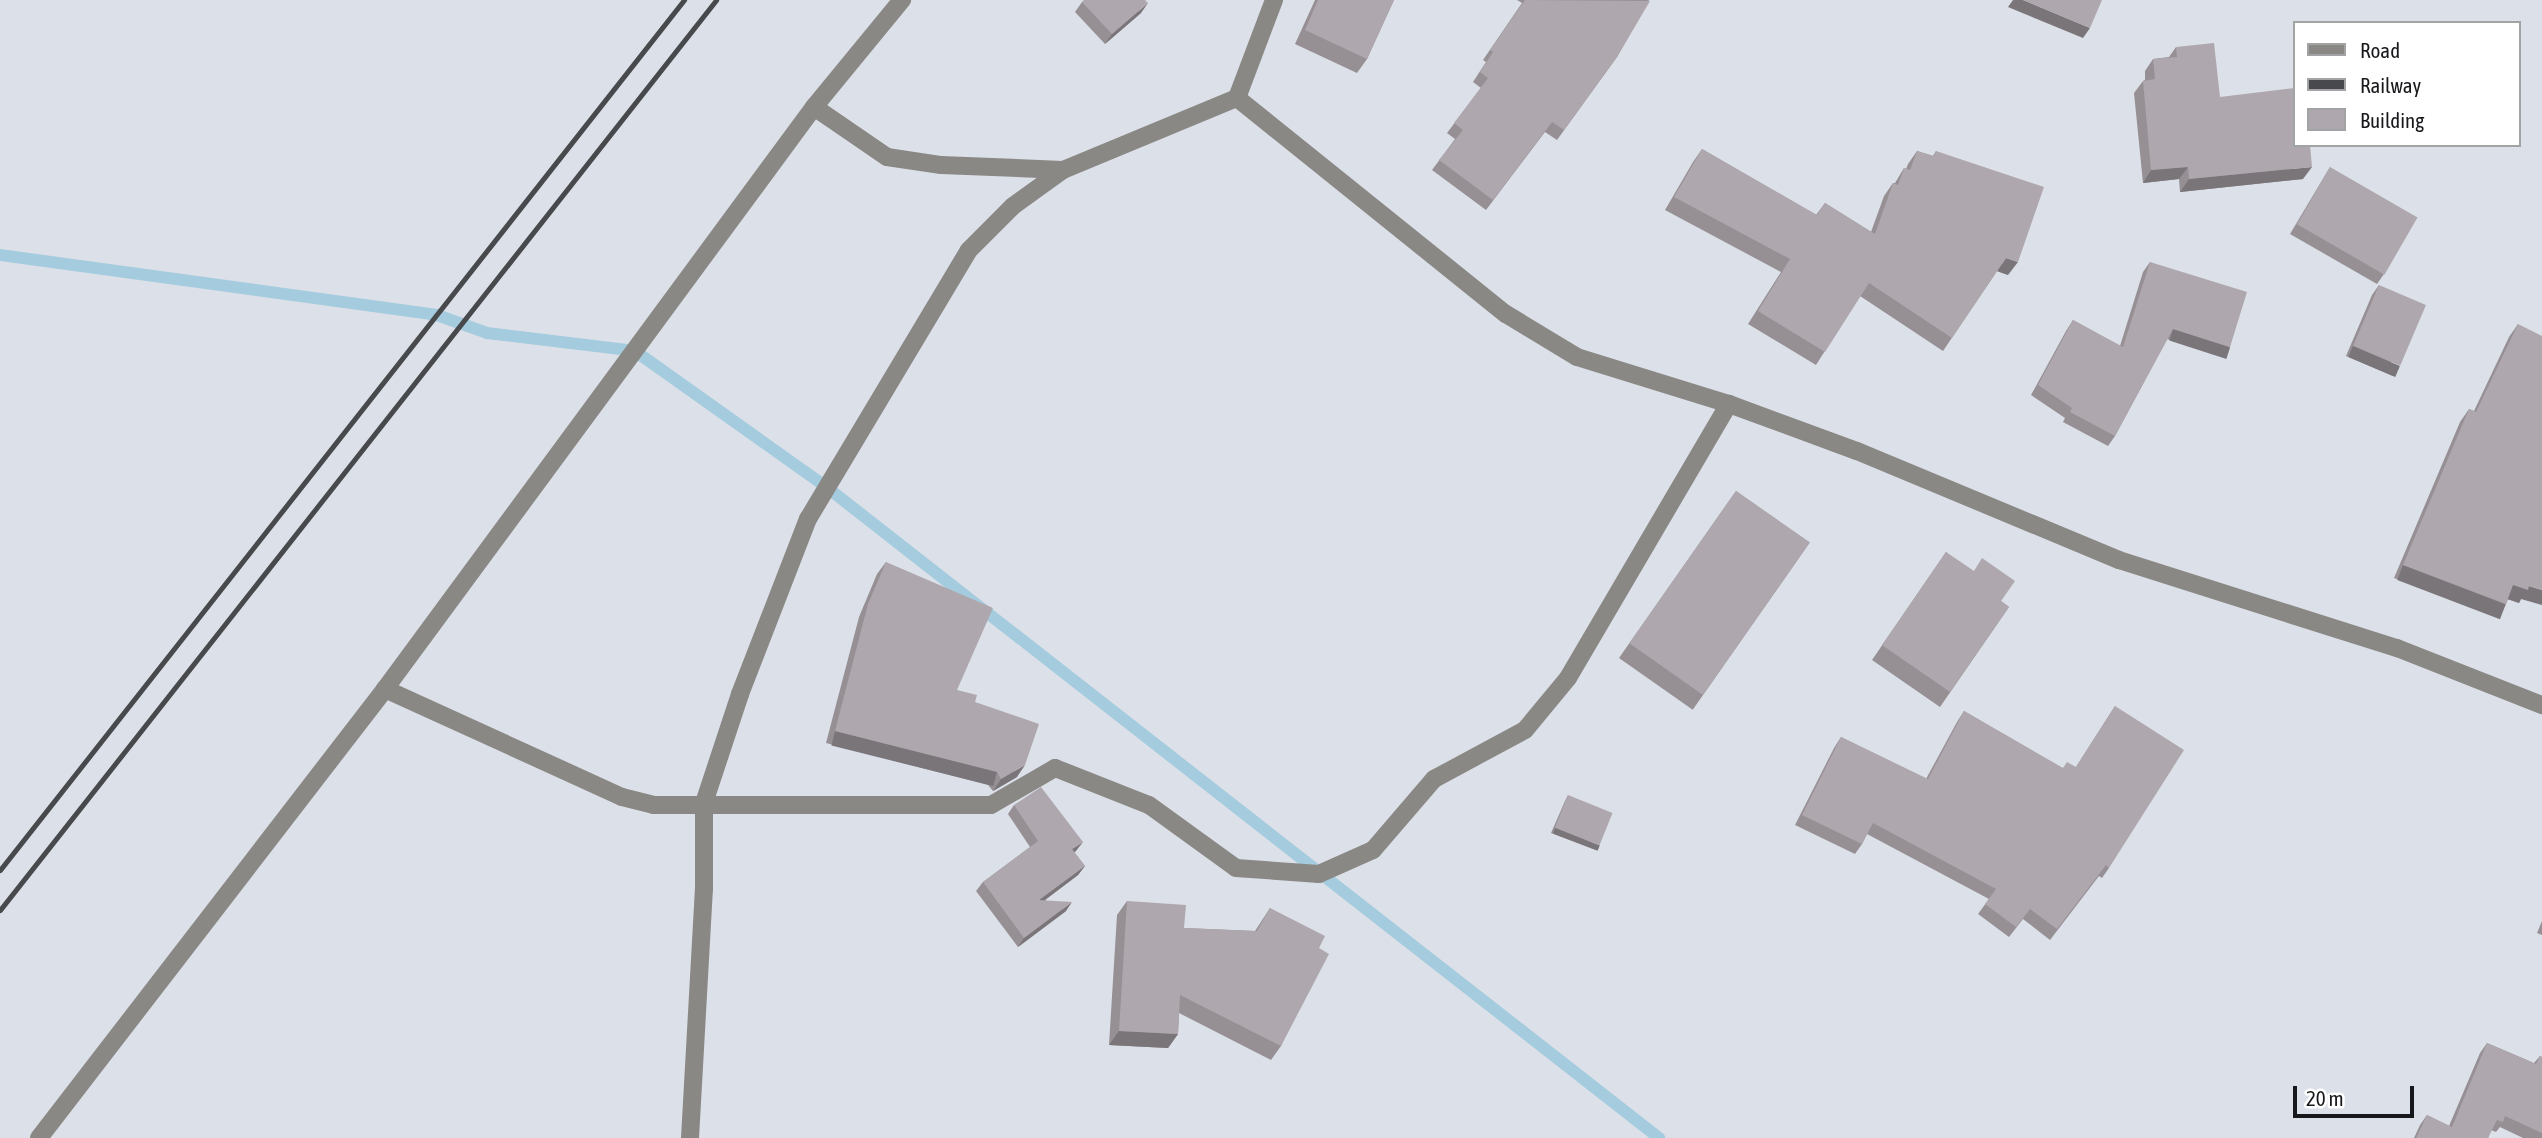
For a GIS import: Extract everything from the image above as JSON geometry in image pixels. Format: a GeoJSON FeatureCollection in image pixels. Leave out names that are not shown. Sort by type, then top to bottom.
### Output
{"type":"FeatureCollection","features":[{"type":"Feature","properties":{"kind":"street"},"geometry":{"type":"LineString","coordinates":[[39,1138],[385,689],[814,107],[902,0]]}},
{"type":"Feature","properties":{"kind":"street"},"geometry":{"type":"LineString","coordinates":[[690,1138],[704,888],[704,803],[740,694],[808,519],[969,250],[1013,206],[1063,170],[1237,97],[1273,0]]}},
{"type":"Feature","properties":{"kind":"street"},"geometry":{"type":"LineString","coordinates":[[1237,97],[1506,314],[1577,357],[1729,404],[1857,451],[2119,559],[2385,644],[2542,705]]}},
{"type":"Feature","properties":{"kind":"street"},"geometry":{"type":"LineString","coordinates":[[814,107],[887,157],[942,165],[1063,170]]}},
{"type":"Feature","properties":{"kind":"street"},"geometry":{"type":"LineString","coordinates":[[385,689],[622,797],[653,805],[704,803],[782,808],[872,803],[991,805],[1055,768],[1149,805],[1236,868],[1320,874],[1373,850],[1434,779],[1525,730],[1568,678],[1729,404]]}},
{"type":"Feature","properties":{"kind":"building"},"geometry":{"type":"Polygon","coordinates":[[[1145,0],[1148,3],[1112,34],[1082,2],[1145,0]]]}},
{"type":"Feature","properties":{"kind":"building"},"geometry":{"type":"Polygon","coordinates":[[[1318,0],[1394,0],[1367,59],[1305,30],[1318,0]]]}},
{"type":"Feature","properties":{"kind":"building"},"geometry":{"type":"Polygon","coordinates":[[[1525,0],[1650,1],[1617,57],[1564,130],[1552,122],[1493,200],[1439,160],[1463,130],[1454,123],[1488,78],[1480,72],[1493,52],[1490,50],[1525,0]]]}},
{"type":"Feature","properties":{"kind":"building"},"geometry":{"type":"Polygon","coordinates":[[[2023,0],[2102,0],[2090,28],[2023,0]]]}},
{"type":"Feature","properties":{"kind":"building"},"geometry":{"type":"Polygon","coordinates":[[[2214,43],[2220,97],[2294,88],[2294,147],[2310,147],[2312,167],[2189,179],[2188,167],[2151,170],[2143,81],[2155,79],[2153,59],[2177,57],[2176,47],[2214,43]]]}},
{"type":"Feature","properties":{"kind":"building"},"geometry":{"type":"Polygon","coordinates":[[[1702,149],[1817,215],[1825,203],[1875,234],[1893,183],[1898,185],[1904,168],[1910,170],[1917,151],[1934,156],[1936,151],[2044,187],[2018,262],[2006,258],[1952,338],[1869,283],[1825,352],[1758,311],[1790,259],[1674,197],[1702,149]]]}},
{"type":"Feature","properties":{"kind":"building"},"geometry":{"type":"Polygon","coordinates":[[[2330,167],[2417,218],[2384,275],[2297,224],[2330,167]]]}},
{"type":"Feature","properties":{"kind":"building"},"geometry":{"type":"Polygon","coordinates":[[[2150,262],[2247,292],[2230,347],[2173,329],[2115,436],[2070,412],[2072,408],[2038,385],[2073,320],[2123,347],[2150,262]]]}},
{"type":"Feature","properties":{"kind":"building"},"geometry":{"type":"Polygon","coordinates":[[[2379,285],[2426,305],[2400,366],[2353,346],[2379,285]]]}},
{"type":"Feature","properties":{"kind":"building"},"geometry":{"type":"Polygon","coordinates":[[[2518,324],[2542,336],[2542,590],[2529,586],[2528,590],[2513,585],[2506,604],[2403,565],[2469,409],[2476,412],[2518,324]]]}},
{"type":"Feature","properties":{"kind":"building"},"geometry":{"type":"Polygon","coordinates":[[[1736,491],[1810,543],[1703,695],[1629,643],[1736,491]]]}},
{"type":"Feature","properties":{"kind":"building"},"geometry":{"type":"Polygon","coordinates":[[[1946,552],[1974,571],[1982,558],[2015,581],[2001,601],[2009,607],[1950,692],[1882,645],[1946,552]]]}},
{"type":"Feature","properties":{"kind":"building"},"geometry":{"type":"Polygon","coordinates":[[[886,562],[993,608],[957,690],[977,695],[975,702],[1039,724],[1025,765],[1001,779],[997,772],[835,731],[868,604],[886,562]]]}},
{"type":"Feature","properties":{"kind":"building"},"geometry":{"type":"Polygon","coordinates":[[[2115,706],[2184,750],[2109,868],[2106,865],[2057,929],[2030,909],[2016,927],[1985,904],[1996,889],[1873,823],[1862,844],[1802,815],[1841,737],[1928,779],[1964,711],[2063,768],[2067,762],[2076,767],[2115,706]]]}},
{"type":"Feature","properties":{"kind":"building"},"geometry":{"type":"Polygon","coordinates":[[[1041,787],[1083,842],[1072,849],[1085,866],[1039,900],[1072,902],[1024,938],[983,882],[1038,841],[1014,805],[1041,787]]]}},
{"type":"Feature","properties":{"kind":"building"},"geometry":{"type":"Polygon","coordinates":[[[1568,795],[1613,813],[1599,845],[1555,827],[1568,795]]]}},
{"type":"Feature","properties":{"kind":"building"},"geometry":{"type":"Polygon","coordinates":[[[1127,901],[1186,905],[1184,928],[1257,931],[1270,908],[1325,936],[1319,948],[1329,954],[1281,1046],[1180,995],[1178,1034],[1119,1031],[1127,901]]]}},
{"type":"Feature","properties":{"kind":"building"},"geometry":{"type":"Polygon","coordinates":[[[2487,1043],[2536,1064],[2540,1056],[2542,1057],[2542,1133],[2505,1116],[2503,1122],[2497,1120],[2488,1138],[2416,1138],[2427,1115],[2452,1127],[2487,1043]]]}},
{"type":"Feature","properties":{"kind":"waterway"},"geometry":{"type":"LineString","coordinates":[[0,255],[437,315],[487,333],[635,351],[829,489],[1659,1138]]}},
{"type":"Feature","properties":{"kind":"railway"},"geometry":{"type":"LineString","coordinates":[[0,870],[684,0]]}},
{"type":"Feature","properties":{"kind":"railway"},"geometry":{"type":"LineString","coordinates":[[0,910],[716,0]]}}]}
